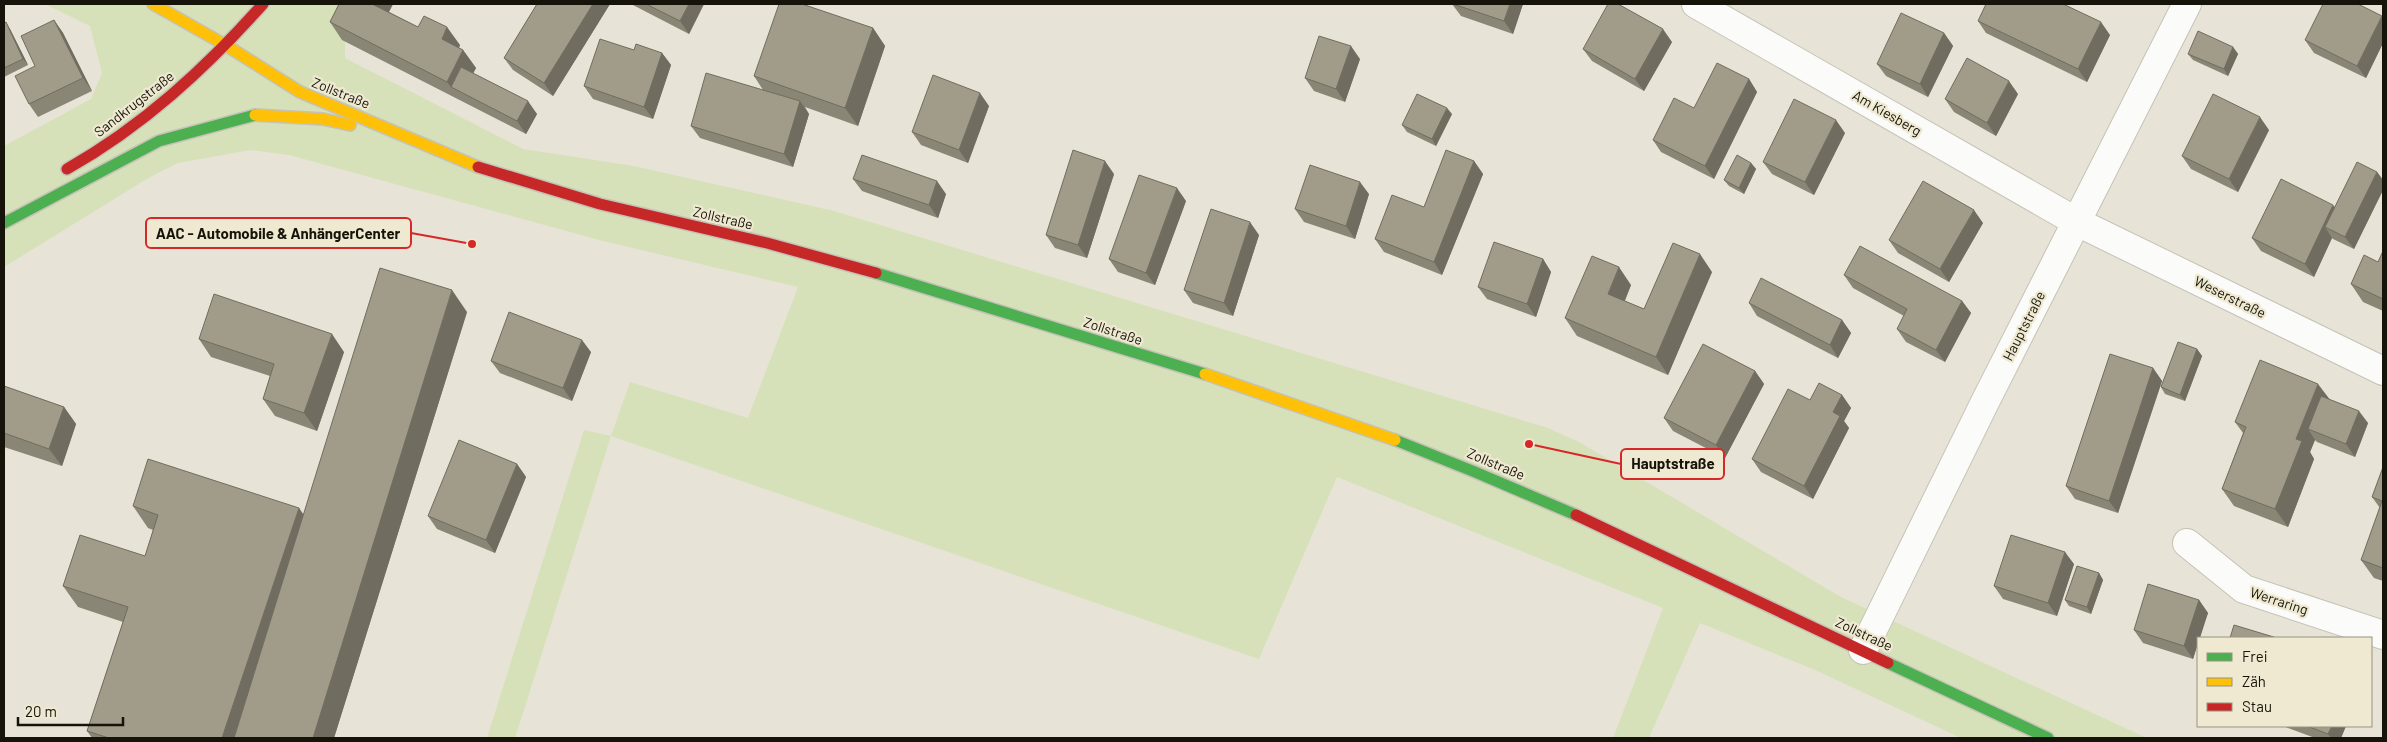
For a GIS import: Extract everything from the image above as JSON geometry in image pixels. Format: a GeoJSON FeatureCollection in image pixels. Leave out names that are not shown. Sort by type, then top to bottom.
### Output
{"type":"FeatureCollection","features":[{"type":"Feature","properties":{"kind":"main road","name":"Zollstraße"},"geometry":{"type":"LineString","coordinates":[[153,4],[227,46],[300,92],[485,170],[551,191],[843,263],[1322,414],[1497,480],[2048,738]]}},
{"type":"Feature","properties":{"kind":"main road","name":"Sandkrugstraße"},"geometry":{"type":"LineString","coordinates":[[55,176],[90,157],[154,112],[227,46],[263,4]]}},
{"type":"Feature","properties":{"kind":"main road"},"geometry":{"type":"LineString","coordinates":[[4,223],[159,141],[250,115],[323,119],[411,138]]}},
{"type":"Feature","properties":{"kind":"street","name":"Am Kiesberg"},"geometry":{"type":"LineString","coordinates":[[1696,4],[2077,222]]}},
{"type":"Feature","properties":{"kind":"street","name":"Hauptstraße"},"geometry":{"type":"LineString","coordinates":[[1863,650],[2187,4]]}},
{"type":"Feature","properties":{"kind":"street","name":"Weserstraße"},"geometry":{"type":"LineString","coordinates":[[2077,222],[2383,371]]}},
{"type":"Feature","properties":{"kind":"street","name":"Werraring"},"geometry":{"type":"LineString","coordinates":[[2186,544],[2244,589],[2383,635]]}},
{"type":"Feature","properties":{"kind":"green space"},"geometry":{"type":"Polygon","coordinates":[[[45,4],[345,4],[345,58],[523,149],[634,166],[834,211],[1548,428],[1579,442],[1841,597],[2147,738],[1961,738],[1815,670],[1700,623],[1649,738],[1613,738],[1663,608],[1337,477],[1259,659],[611,436],[630,382],[748,418],[798,287],[603,241],[289,155],[251,150],[178,163],[150,177],[4,267],[4,146],[91,99],[102,73],[90,26],[45,4]]]}},
{"type":"Feature","properties":{"kind":"green space"},"geometry":{"type":"Polygon","coordinates":[[[584,430],[611,436],[515,738],[487,738],[584,430]]]}},
{"type":"Feature","properties":{"kind":"building"},"geometry":{"type":"Polygon","coordinates":[[[339,4],[372,4],[418,27],[424,16],[447,27],[442,39],[463,50],[447,82],[330,22],[339,4]]]}},
{"type":"Feature","properties":{"kind":"building"},"geometry":{"type":"Polygon","coordinates":[[[537,4],[593,4],[544,83],[504,58],[537,4]]]}},
{"type":"Feature","properties":{"kind":"building"},"geometry":{"type":"Polygon","coordinates":[[[646,4],[689,4],[680,21],[646,4]]]}},
{"type":"Feature","properties":{"kind":"building"},"geometry":{"type":"Polygon","coordinates":[[[779,4],[802,4],[873,28],[845,108],[754,76],[779,4]]]}},
{"type":"Feature","properties":{"kind":"building"},"geometry":{"type":"Polygon","coordinates":[[[1453,4],[1510,4],[1504,21],[1453,4]]]}},
{"type":"Feature","properties":{"kind":"building"},"geometry":{"type":"Polygon","coordinates":[[[1608,4],[1618,4],[1663,29],[1635,79],[1583,49],[1608,4]]]}},
{"type":"Feature","properties":{"kind":"building"},"geometry":{"type":"Polygon","coordinates":[[[1986,4],[2063,4],[2101,22],[2078,69],[1978,21],[1986,4]]]}},
{"type":"Feature","properties":{"kind":"building"},"geometry":{"type":"Polygon","coordinates":[[[2323,4],[2358,4],[2382,16],[2357,66],[2305,40],[2323,4]]]}},
{"type":"Feature","properties":{"kind":"building"},"geometry":{"type":"Polygon","coordinates":[[[1901,13],[1944,33],[1920,84],[1877,64],[1901,13]]]}},
{"type":"Feature","properties":{"kind":"building"},"geometry":{"type":"Polygon","coordinates":[[[54,20],[83,78],[29,104],[15,76],[35,66],[21,36],[54,20]]]}},
{"type":"Feature","properties":{"kind":"building"},"geometry":{"type":"Polygon","coordinates":[[[6,22],[23,59],[4,68],[4,23],[6,22]]]}},
{"type":"Feature","properties":{"kind":"building"},"geometry":{"type":"Polygon","coordinates":[[[2198,31],[2233,47],[2224,69],[2188,54],[2198,31]]]}},
{"type":"Feature","properties":{"kind":"building"},"geometry":{"type":"Polygon","coordinates":[[[1319,36],[1351,46],[1336,89],[1305,78],[1319,36]]]}},
{"type":"Feature","properties":{"kind":"building"},"geometry":{"type":"Polygon","coordinates":[[[600,39],[634,50],[636,44],[662,53],[644,107],[584,86],[600,39]]]}},
{"type":"Feature","properties":{"kind":"building"},"geometry":{"type":"Polygon","coordinates":[[[1967,58],[2009,81],[1987,123],[1945,99],[1967,58]]]}},
{"type":"Feature","properties":{"kind":"building"},"geometry":{"type":"Polygon","coordinates":[[[1717,63],[1749,79],[1705,166],[1653,140],[1674,98],[1694,108],[1717,63]]]}},
{"type":"Feature","properties":{"kind":"building"},"geometry":{"type":"Polygon","coordinates":[[[461,67],[528,101],[517,121],[451,87],[461,67]]]}},
{"type":"Feature","properties":{"kind":"building"},"geometry":{"type":"Polygon","coordinates":[[[706,73],[800,101],[784,154],[691,126],[706,73]]]}},
{"type":"Feature","properties":{"kind":"building"},"geometry":{"type":"Polygon","coordinates":[[[933,75],[980,93],[959,150],[912,132],[933,75]]]}},
{"type":"Feature","properties":{"kind":"building"},"geometry":{"type":"Polygon","coordinates":[[[1417,94],[1447,108],[1432,139],[1402,125],[1417,94]]]}},
{"type":"Feature","properties":{"kind":"building"},"geometry":{"type":"Polygon","coordinates":[[[2213,94],[2260,117],[2229,179],[2182,156],[2213,94]]]}},
{"type":"Feature","properties":{"kind":"building"},"geometry":{"type":"Polygon","coordinates":[[[1794,99],[1836,120],[1805,182],[1763,162],[1794,99]]]}},
{"type":"Feature","properties":{"kind":"building"},"geometry":{"type":"Polygon","coordinates":[[[1073,150],[1105,161],[1078,245],[1046,235],[1073,150]]]}},
{"type":"Feature","properties":{"kind":"building"},"geometry":{"type":"Polygon","coordinates":[[[1446,150],[1474,161],[1434,262],[1375,239],[1392,195],[1424,207],[1446,150]]]}},
{"type":"Feature","properties":{"kind":"building"},"geometry":{"type":"Polygon","coordinates":[[[862,155],[937,181],[929,205],[853,179],[862,155]]]}},
{"type":"Feature","properties":{"kind":"building"},"geometry":{"type":"Polygon","coordinates":[[[1737,155],[1751,163],[1739,188],[1724,180],[1737,155]]]}},
{"type":"Feature","properties":{"kind":"building"},"geometry":{"type":"Polygon","coordinates":[[[2357,162],[2377,172],[2345,237],[2325,227],[2357,162]]]}},
{"type":"Feature","properties":{"kind":"building"},"geometry":{"type":"Polygon","coordinates":[[[1310,165],[1360,182],[1346,226],[1295,209],[1310,165]]]}},
{"type":"Feature","properties":{"kind":"building"},"geometry":{"type":"Polygon","coordinates":[[[1139,175],[1177,188],[1146,273],[1109,259],[1139,175]]]}},
{"type":"Feature","properties":{"kind":"building"},"geometry":{"type":"Polygon","coordinates":[[[2281,179],[2333,205],[2305,264],[2252,238],[2281,179]]]}},
{"type":"Feature","properties":{"kind":"building"},"geometry":{"type":"Polygon","coordinates":[[[1923,181],[1974,210],[1940,269],[1889,240],[1923,181]]]}},
{"type":"Feature","properties":{"kind":"building"},"geometry":{"type":"Polygon","coordinates":[[[1211,209],[1250,222],[1224,303],[1184,290],[1211,209]]]}},
{"type":"Feature","properties":{"kind":"building"},"geometry":{"type":"Polygon","coordinates":[[[1494,242],[1543,259],[1527,304],[1478,287],[1494,242]]]}},
{"type":"Feature","properties":{"kind":"building"},"geometry":{"type":"Polygon","coordinates":[[[1673,243],[1700,254],[1656,357],[1565,318],[1592,256],[1619,267],[1608,294],[1644,309],[1673,243]]]}},
{"type":"Feature","properties":{"kind":"building"},"geometry":{"type":"Polygon","coordinates":[[[1860,246],[1962,301],[1936,350],[1897,329],[1907,309],[1844,275],[1860,246]]]}},
{"type":"Feature","properties":{"kind":"building"},"geometry":{"type":"Polygon","coordinates":[[[2383,251],[2383,299],[2351,284],[2364,255],[2378,262],[2383,251]]]}},
{"type":"Feature","properties":{"kind":"building"},"geometry":{"type":"Polygon","coordinates":[[[380,268],[452,290],[313,738],[234,738],[380,268]]]}},
{"type":"Feature","properties":{"kind":"building"},"geometry":{"type":"Polygon","coordinates":[[[1761,278],[1842,320],[1830,345],[1749,303],[1761,278]]]}},
{"type":"Feature","properties":{"kind":"building"},"geometry":{"type":"Polygon","coordinates":[[[214,294],[332,334],[304,413],[263,399],[274,364],[199,339],[214,294]]]}},
{"type":"Feature","properties":{"kind":"building"},"geometry":{"type":"Polygon","coordinates":[[[509,312],[582,340],[563,388],[491,361],[509,312]]]}},
{"type":"Feature","properties":{"kind":"building"},"geometry":{"type":"Polygon","coordinates":[[[2178,342],[2197,349],[2180,395],[2161,387],[2178,342]]]}},
{"type":"Feature","properties":{"kind":"building"},"geometry":{"type":"Polygon","coordinates":[[[1703,344],[1755,371],[1716,445],[1664,418],[1703,344]]]}},
{"type":"Feature","properties":{"kind":"building"},"geometry":{"type":"Polygon","coordinates":[[[2110,354],[2153,368],[2109,501],[2066,486],[2110,354]]]}},
{"type":"Feature","properties":{"kind":"building"},"geometry":{"type":"Polygon","coordinates":[[[2260,360],[2318,384],[2296,439],[2302,441],[2275,509],[2222,489],[2246,427],[2235,422],[2260,360]]]}},
{"type":"Feature","properties":{"kind":"building"},"geometry":{"type":"Polygon","coordinates":[[[1819,383],[1842,395],[1833,412],[1840,416],[1804,486],[1752,459],[1788,389],[1810,400],[1819,383]]]}},
{"type":"Feature","properties":{"kind":"building"},"geometry":{"type":"Polygon","coordinates":[[[4,386],[64,407],[49,449],[4,433],[4,386]]]}},
{"type":"Feature","properties":{"kind":"building"},"geometry":{"type":"Polygon","coordinates":[[[2321,396],[2359,411],[2346,444],[2308,429],[2321,396]]]}},
{"type":"Feature","properties":{"kind":"building"},"geometry":{"type":"Polygon","coordinates":[[[459,440],[517,464],[486,540],[428,516],[459,440]]]}},
{"type":"Feature","properties":{"kind":"building"},"geometry":{"type":"Polygon","coordinates":[[[148,459],[299,508],[222,738],[109,738],[87,731],[128,607],[63,586],[80,535],[145,556],[158,515],[133,506],[148,459]]]}},
{"type":"Feature","properties":{"kind":"building"},"geometry":{"type":"Polygon","coordinates":[[[2383,467],[2383,568],[2361,560],[2382,501],[2372,497],[2383,467]]]}},
{"type":"Feature","properties":{"kind":"building"},"geometry":{"type":"Polygon","coordinates":[[[2011,535],[2065,552],[2048,603],[1994,586],[2011,535]]]}},
{"type":"Feature","properties":{"kind":"building"},"geometry":{"type":"Polygon","coordinates":[[[2077,566],[2099,573],[2087,607],[2065,600],[2077,566]]]}},
{"type":"Feature","properties":{"kind":"building"},"geometry":{"type":"Polygon","coordinates":[[[2148,584],[2199,600],[2184,646],[2134,630],[2148,584]]]}},
{"type":"Feature","properties":{"kind":"building"},"geometry":{"type":"Polygon","coordinates":[[[2234,625],[2274,637],[2230,637],[2234,625]]]}},
{"type":"Feature","properties":{"kind":"building"},"geometry":{"type":"Polygon","coordinates":[[[2310,727],[2332,727],[2328,734],[2310,727]]]}},
{"type":"Feature","properties":{"kind":"traffic: fast"},"geometry":{"type":"LineString","coordinates":[[4,223],[159,141],[255,115]]}},
{"type":"Feature","properties":{"kind":"traffic: fast"},"geometry":{"type":"LineString","coordinates":[[876,273],[1205,374]]}},
{"type":"Feature","properties":{"kind":"traffic: fast"},"geometry":{"type":"LineString","coordinates":[[1395,440],[1576,515]]}},
{"type":"Feature","properties":{"kind":"traffic: fast"},"geometry":{"type":"LineString","coordinates":[[1888,663],[2048,738]]}},
{"type":"Feature","properties":{"kind":"traffic: slow"},"geometry":{"type":"LineString","coordinates":[[153,4],[227,46],[300,92],[478,167]]}},
{"type":"Feature","properties":{"kind":"traffic: slow"},"geometry":{"type":"LineString","coordinates":[[255,115],[323,119],[350,125]]}},
{"type":"Feature","properties":{"kind":"traffic: slow"},"geometry":{"type":"LineString","coordinates":[[1205,374],[1395,440]]}},
{"type":"Feature","properties":{"kind":"traffic: jam"},"geometry":{"type":"LineString","coordinates":[[67,169],[122,134],[172,95],[219,51],[263,4]]}},
{"type":"Feature","properties":{"kind":"traffic: jam"},"geometry":{"type":"LineString","coordinates":[[478,167],[600,204],[767,243],[876,273]]}},
{"type":"Feature","properties":{"kind":"traffic: jam"},"geometry":{"type":"LineString","coordinates":[[1576,515],[1888,663]]}},
{"type":"Feature","properties":{"kind":"place","name":"AAC - Automobile & AnhängerCenter"},"geometry":{"type":"Point","coordinates":[472,244]}},
{"type":"Feature","properties":{"kind":"place","name":"Hauptstraße"},"geometry":{"type":"Point","coordinates":[1529,444]}}]}
